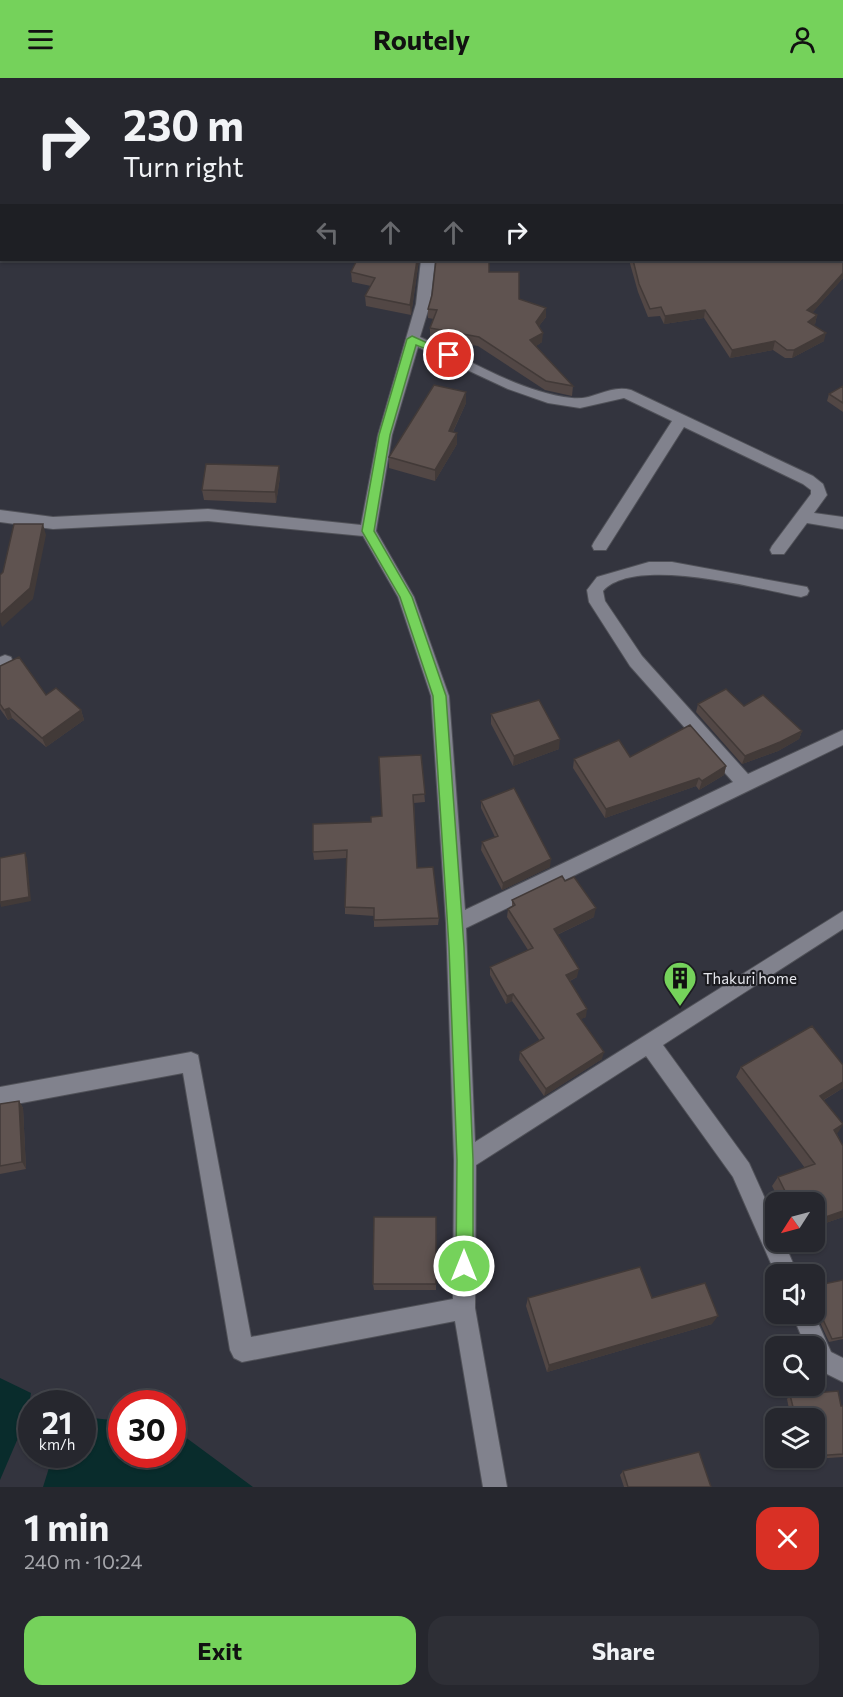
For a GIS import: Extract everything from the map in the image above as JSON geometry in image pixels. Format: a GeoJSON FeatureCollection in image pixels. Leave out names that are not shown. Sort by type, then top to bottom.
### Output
{"type":"FeatureCollection","features":[{"type":"Feature","properties":{"kind":"street"},"geometry":{"type":"LineString","coordinates":[[428,261],[423,304],[385,435],[368,531],[406,597],[440,696],[456,924],[465,1160],[464,1308],[495,1487]]}},
{"type":"Feature","properties":{"kind":"street"},"geometry":{"type":"LineString","coordinates":[[412,339],[541,395],[572,403],[588,404],[609,394],[626,393],[808,480],[818,488],[819,495],[778,550]]}},
{"type":"Feature","properties":{"kind":"street"},"geometry":{"type":"LineString","coordinates":[[600,546],[681,419]]}},
{"type":"Feature","properties":{"kind":"street"},"geometry":{"type":"LineString","coordinates":[[0,516],[53,523],[208,515],[368,531]]}},
{"type":"Feature","properties":{"kind":"street"},"geometry":{"type":"LineString","coordinates":[[803,517],[843,523]]}},
{"type":"Feature","properties":{"kind":"street"},"geometry":{"type":"LineString","coordinates":[[746,784],[636,661],[597,602],[595,590],[603,581],[649,568],[672,568],[801,591]]}},
{"type":"Feature","properties":{"kind":"street"},"geometry":{"type":"LineString","coordinates":[[456,924],[843,737]]}},
{"type":"Feature","properties":{"kind":"street"},"geometry":{"type":"LineString","coordinates":[[465,1160],[843,920]]}},
{"type":"Feature","properties":{"kind":"street"},"geometry":{"type":"LineString","coordinates":[[649,1043],[741,1170],[781,1264]]}},
{"type":"Feature","properties":{"kind":"street"},"geometry":{"type":"LineString","coordinates":[[0,1097],[191,1062],[242,1350],[464,1308]]}},
{"type":"Feature","properties":{"kind":"street"},"geometry":{"type":"LineString","coordinates":[[807,1324],[823,1360],[843,1370]]}},
{"type":"Feature","properties":{"kind":"shaded area"},"geometry":{"type":"Polygon","coordinates":[[[0,1378],[25,1390],[18,1390],[18,1438],[0,1480],[0,1378]]]}},
{"type":"Feature","properties":{"kind":"shaded area"},"geometry":{"type":"Polygon","coordinates":[[[96,1418],[108,1420],[108,1468],[186,1468],[186,1438],[253,1487],[43,1487],[49,1468],[96,1468],[96,1418]]]}},
{"type":"Feature","properties":{"kind":"building"},"geometry":{"type":"Polygon","coordinates":[[[356,261],[417,261],[410,305],[365,296],[375,278],[351,272],[356,261]]]}},
{"type":"Feature","properties":{"kind":"building"},"geometry":{"type":"Polygon","coordinates":[[[436,261],[489,261],[489,272],[519,272],[519,299],[546,308],[536,322],[543,333],[530,340],[573,386],[546,381],[479,337],[430,328],[437,310],[428,309],[436,261]]]}},
{"type":"Feature","properties":{"kind":"building"},"geometry":{"type":"Polygon","coordinates":[[[633,261],[843,261],[843,273],[807,310],[817,315],[808,322],[826,333],[794,350],[787,350],[775,341],[732,350],[705,310],[665,316],[661,307],[650,309],[639,284],[633,261]]]}},
{"type":"Feature","properties":{"kind":"building"},"geometry":{"type":"Polygon","coordinates":[[[434,385],[466,392],[449,431],[457,433],[435,470],[389,457],[434,385]]]}},
{"type":"Feature","properties":{"kind":"building"},"geometry":{"type":"Polygon","coordinates":[[[843,386],[843,403],[829,394],[843,386]]]}},
{"type":"Feature","properties":{"kind":"building"},"geometry":{"type":"Polygon","coordinates":[[[206,464],[279,466],[275,492],[202,490],[206,464]]]}},
{"type":"Feature","properties":{"kind":"building"},"geometry":{"type":"Polygon","coordinates":[[[14,524],[43,524],[30,588],[0,615],[0,575],[3,572],[14,524]]]}},
{"type":"Feature","properties":{"kind":"building"},"geometry":{"type":"Polygon","coordinates":[[[19,657],[46,695],[56,688],[81,710],[42,738],[9,708],[4,710],[0,704],[0,666],[19,657]]]}},
{"type":"Feature","properties":{"kind":"building"},"geometry":{"type":"Polygon","coordinates":[[[726,689],[744,706],[763,695],[802,731],[745,756],[698,704],[726,689]]]}},
{"type":"Feature","properties":{"kind":"building"},"geometry":{"type":"Polygon","coordinates":[[[539,700],[560,739],[514,756],[491,714],[539,700]]]}},
{"type":"Feature","properties":{"kind":"building"},"geometry":{"type":"Polygon","coordinates":[[[690,725],[726,766],[702,781],[699,778],[606,809],[574,759],[619,740],[630,757],[690,725]]]}},
{"type":"Feature","properties":{"kind":"building"},"geometry":{"type":"Polygon","coordinates":[[[421,755],[425,794],[413,795],[417,868],[433,867],[439,918],[374,920],[374,908],[345,907],[347,850],[313,852],[313,824],[371,822],[371,817],[382,816],[379,757],[421,755]]]}},
{"type":"Feature","properties":{"kind":"building"},"geometry":{"type":"Polygon","coordinates":[[[514,788],[551,859],[503,883],[482,842],[498,836],[481,801],[514,788]]]}},
{"type":"Feature","properties":{"kind":"building"},"geometry":{"type":"Polygon","coordinates":[[[25,853],[29,897],[0,902],[0,858],[25,853]]]}},
{"type":"Feature","properties":{"kind":"building"},"geometry":{"type":"Polygon","coordinates":[[[562,876],[565,881],[574,877],[596,908],[554,929],[579,969],[566,975],[587,1009],[577,1014],[604,1052],[546,1089],[520,1052],[544,1038],[513,994],[507,996],[490,967],[533,948],[508,909],[515,905],[512,900],[562,876]]]}},
{"type":"Feature","properties":{"kind":"building"},"geometry":{"type":"Polygon","coordinates":[[[812,1026],[843,1065],[843,1082],[820,1096],[843,1124],[834,1130],[843,1146],[843,1211],[825,1217],[825,1192],[786,1192],[778,1177],[815,1164],[741,1067],[812,1026]]]}},
{"type":"Feature","properties":{"kind":"building"},"geometry":{"type":"Polygon","coordinates":[[[19,1101],[22,1162],[0,1166],[0,1104],[19,1101]]]}},
{"type":"Feature","properties":{"kind":"building"},"geometry":{"type":"Polygon","coordinates":[[[374,1217],[436,1217],[436,1284],[373,1284],[374,1217]]]}},
{"type":"Feature","properties":{"kind":"building"},"geometry":{"type":"Polygon","coordinates":[[[640,1267],[652,1298],[705,1283],[718,1316],[549,1365],[528,1298],[640,1267]]]}},
{"type":"Feature","properties":{"kind":"building"},"geometry":{"type":"Polygon","coordinates":[[[843,1280],[843,1337],[832,1339],[825,1324],[825,1284],[843,1280]]]}},
{"type":"Feature","properties":{"kind":"building"},"geometry":{"type":"Polygon","coordinates":[[[838,1391],[841,1406],[843,1406],[843,1454],[825,1455],[825,1408],[793,1408],[790,1396],[825,1396],[825,1392],[838,1391]]]}},
{"type":"Feature","properties":{"kind":"building"},"geometry":{"type":"Polygon","coordinates":[[[699,1452],[711,1487],[628,1487],[623,1471],[699,1452]]]}},
{"type":"Feature","properties":{"kind":"place","name":"Thakuri home"},"geometry":{"type":"Point","coordinates":[680,1007]}},
{"type":"Feature","properties":{"kind":"route"},"geometry":{"type":"LineString","coordinates":[[449,355],[412,339],[385,435],[368,531],[406,597],[440,696],[457,947],[465,1160],[464,1266]]}}]}
